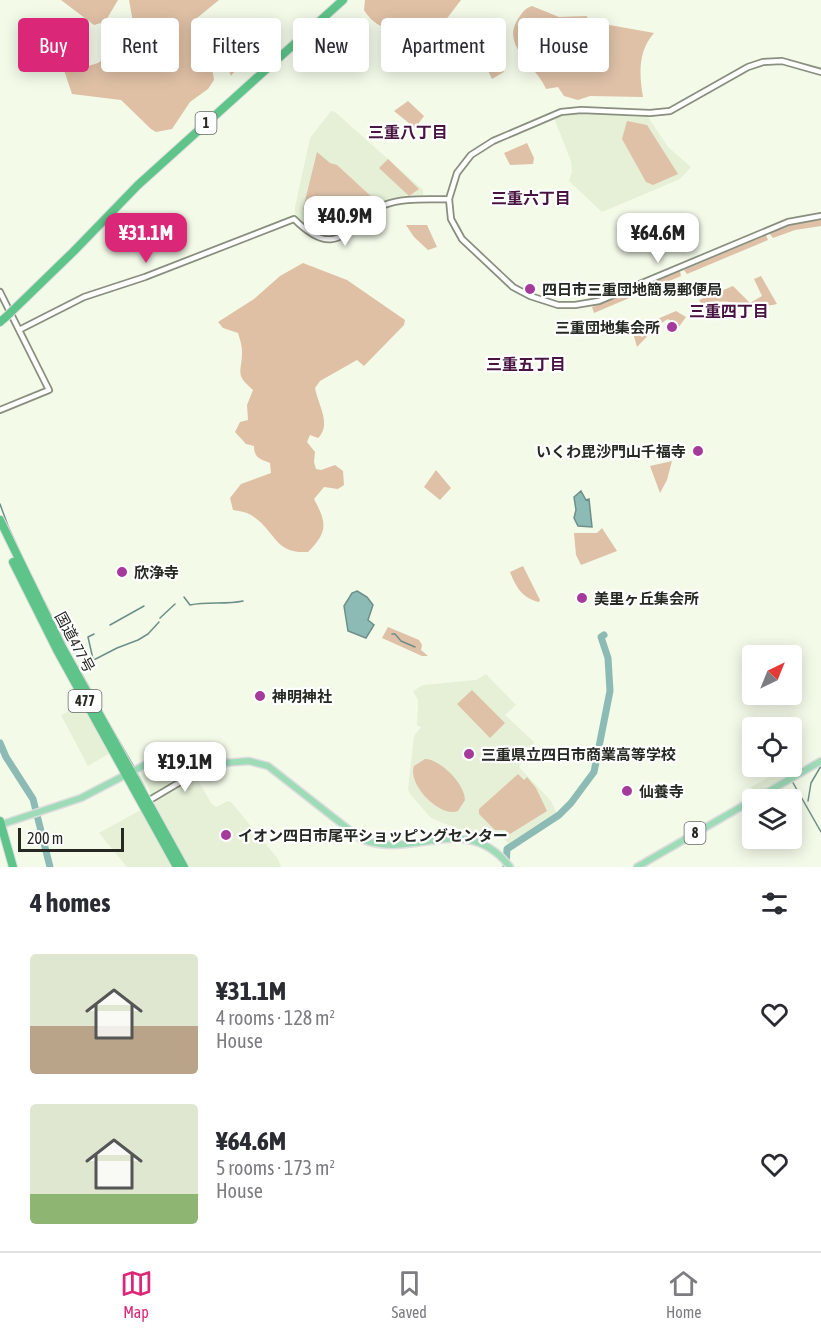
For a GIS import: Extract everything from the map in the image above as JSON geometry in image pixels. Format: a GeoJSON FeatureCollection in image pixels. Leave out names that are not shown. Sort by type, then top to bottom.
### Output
{"type":"FeatureCollection","features":[{"type":"Feature","properties":{"kind":"highway","name":"1"},"geometry":{"type":"LineString","coordinates":[[0,322],[138,185],[343,0]]}},
{"type":"Feature","properties":{"kind":"highway","name":"国道477号"},"geometry":{"type":"LineString","coordinates":[[0,520],[62,647],[177,867]]}},
{"type":"Feature","properties":{"kind":"highway","name":"国道477号"},"geometry":{"type":"LineString","coordinates":[[0,532],[57,650],[129,773],[148,801],[184,867]]}},
{"type":"Feature","properties":{"kind":"highway"},"geometry":{"type":"LineString","coordinates":[[0,824],[13,867]]}},
{"type":"Feature","properties":{"kind":"main road"},"geometry":{"type":"LineString","coordinates":[[0,824],[81,798],[170,754],[200,765],[249,761],[268,766],[369,842],[386,845],[465,838],[487,845],[507,864]]}},
{"type":"Feature","properties":{"kind":"main road","name":"8"},"geometry":{"type":"LineString","coordinates":[[773,789],[821,761]]}},
{"type":"Feature","properties":{"kind":"main road","name":"8"},"geometry":{"type":"LineString","coordinates":[[638,867],[742,807]]}},
{"type":"Feature","properties":{"kind":"street"},"geometry":{"type":"LineString","coordinates":[[821,72],[782,62],[763,62],[748,67],[670,111],[650,113],[580,110],[551,115],[476,150],[457,173],[449,199],[451,219],[459,235],[509,283],[537,299],[567,305],[598,301],[788,222],[821,216]]}},
{"type":"Feature","properties":{"kind":"street"},"geometry":{"type":"LineString","coordinates":[[19,330],[91,294],[145,277],[294,219],[318,237],[335,238],[345,235],[373,212],[390,203],[449,199]]}},
{"type":"Feature","properties":{"kind":"street"},"geometry":{"type":"LineString","coordinates":[[0,292],[49,390],[0,410]]}},
{"type":"Feature","properties":{"kind":"street"},"geometry":{"type":"LineString","coordinates":[[148,801],[197,772],[200,765]]}},
{"type":"Feature","properties":{"kind":"shaded area"},"geometry":{"type":"Polygon","coordinates":[[[61,0],[118,0],[107,18],[101,18],[101,23],[94,25],[89,21],[89,18],[85,18],[61,0]]]}},
{"type":"Feature","properties":{"kind":"shaded area"},"geometry":{"type":"Polygon","coordinates":[[[129,0],[219,0],[197,18],[191,18],[191,72],[212,72],[214,80],[208,89],[190,102],[172,129],[156,132],[121,100],[72,94],[64,72],[89,72],[89,66],[101,61],[101,72],[179,72],[179,18],[132,18],[129,0]]]}},
{"type":"Feature","properties":{"kind":"shaded area"},"geometry":{"type":"Polygon","coordinates":[[[365,0],[461,0],[447,18],[381,18],[381,26],[364,10],[365,0]]]}},
{"type":"Feature","properties":{"kind":"shaded area"},"geometry":{"type":"Polygon","coordinates":[[[532,6],[559,17],[587,16],[587,18],[519,18],[526,9],[532,6]]]}},
{"type":"Feature","properties":{"kind":"shaded area"},"geometry":{"type":"Polygon","coordinates":[[[518,19],[518,49],[514,38],[514,29],[518,19]]]}},
{"type":"Feature","properties":{"kind":"shaded area"},"geometry":{"type":"Polygon","coordinates":[[[609,25],[654,33],[642,55],[643,97],[590,96],[578,100],[564,96],[558,87],[546,89],[535,72],[609,72],[609,25]]]}},
{"type":"Feature","properties":{"kind":"shaded area"},"geometry":{"type":"Polygon","coordinates":[[[489,72],[504,72],[492,79],[489,72]]]}},
{"type":"Feature","properties":{"kind":"shaded area"},"geometry":{"type":"Polygon","coordinates":[[[408,101],[424,116],[415,128],[394,111],[408,101]]]}},
{"type":"Feature","properties":{"kind":"shaded area"},"geometry":{"type":"Polygon","coordinates":[[[331,111],[335,112],[423,190],[423,197],[390,200],[340,234],[332,236],[315,232],[299,219],[295,214],[295,207],[310,138],[331,111]]]}},
{"type":"Feature","properties":{"kind":"shaded area"},"geometry":{"type":"Polygon","coordinates":[[[576,113],[648,117],[668,147],[691,167],[680,179],[602,212],[569,181],[572,172],[571,161],[554,118],[576,113]]]}},
{"type":"Feature","properties":{"kind":"shaded area"},"geometry":{"type":"Polygon","coordinates":[[[627,121],[647,125],[678,174],[653,185],[646,182],[622,139],[627,121]]]}},
{"type":"Feature","properties":{"kind":"shaded area"},"geometry":{"type":"Polygon","coordinates":[[[527,143],[534,158],[533,164],[510,165],[504,153],[527,143]]]}},
{"type":"Feature","properties":{"kind":"shaded area"},"geometry":{"type":"Polygon","coordinates":[[[317,152],[330,163],[337,165],[375,200],[348,224],[334,230],[321,225],[303,209],[317,152]]]}},
{"type":"Feature","properties":{"kind":"shaded area"},"geometry":{"type":"Polygon","coordinates":[[[388,159],[419,189],[409,196],[379,168],[388,159]]]}},
{"type":"Feature","properties":{"kind":"shaded area"},"geometry":{"type":"Polygon","coordinates":[[[821,220],[821,226],[795,230],[773,238],[769,233],[800,222],[821,220]]]}},
{"type":"Feature","properties":{"kind":"shaded area"},"geometry":{"type":"Polygon","coordinates":[[[406,225],[427,225],[437,247],[428,250],[414,237],[406,225]]]}},
{"type":"Feature","properties":{"kind":"shaded area"},"geometry":{"type":"Polygon","coordinates":[[[766,235],[768,240],[687,274],[684,270],[766,235]]]}},
{"type":"Feature","properties":{"kind":"shaded area"},"geometry":{"type":"Polygon","coordinates":[[[303,263],[347,280],[405,320],[404,325],[364,366],[357,360],[320,381],[315,388],[323,414],[324,427],[318,438],[310,435],[307,442],[315,452],[316,469],[321,470],[335,465],[343,471],[344,485],[338,489],[324,487],[314,499],[323,521],[322,533],[308,552],[297,552],[281,545],[251,515],[233,510],[230,498],[241,484],[271,473],[270,463],[258,457],[254,446],[246,444],[235,432],[240,422],[248,420],[247,405],[253,390],[243,380],[240,373],[242,350],[238,333],[223,328],[218,322],[254,299],[280,276],[303,263]]]}},
{"type":"Feature","properties":{"kind":"shaded area"},"geometry":{"type":"Polygon","coordinates":[[[680,271],[681,276],[594,313],[592,307],[680,271]]]}},
{"type":"Feature","properties":{"kind":"shaded area"},"geometry":{"type":"Polygon","coordinates":[[[761,276],[777,304],[758,306],[720,302],[703,306],[699,300],[733,286],[750,303],[762,296],[754,279],[761,276]]]}},
{"type":"Feature","properties":{"kind":"shaded area"},"geometry":{"type":"Polygon","coordinates":[[[676,311],[686,317],[678,328],[668,319],[658,325],[637,347],[634,329],[676,311]]]}},
{"type":"Feature","properties":{"kind":"shaded area"},"geometry":{"type":"Polygon","coordinates":[[[672,461],[667,480],[660,493],[650,466],[672,461]]]}},
{"type":"Feature","properties":{"kind":"shaded area"},"geometry":{"type":"Polygon","coordinates":[[[436,470],[451,488],[440,500],[424,487],[436,470]]]}},
{"type":"Feature","properties":{"kind":"shaded area"},"geometry":{"type":"Polygon","coordinates":[[[602,528],[617,551],[581,565],[576,555],[574,533],[597,533],[602,528]]]}},
{"type":"Feature","properties":{"kind":"shaded area"},"geometry":{"type":"Polygon","coordinates":[[[523,566],[539,602],[524,595],[512,577],[510,572],[523,566]]]}},
{"type":"Feature","properties":{"kind":"shaded area"},"geometry":{"type":"Polygon","coordinates":[[[388,627],[419,640],[422,645],[421,650],[428,656],[422,656],[382,638],[388,627]]]}},
{"type":"Feature","properties":{"kind":"shaded area","name":"三重県立四日市商業高等学校"},"geometry":{"type":"Polygon","coordinates":[[[486,674],[516,705],[505,715],[534,742],[519,767],[551,801],[557,814],[510,845],[501,836],[486,840],[431,818],[408,789],[414,736],[421,727],[417,725],[418,700],[413,691],[423,685],[476,680],[486,674]]]}},
{"type":"Feature","properties":{"kind":"shaded area"},"geometry":{"type":"Polygon","coordinates":[[[472,690],[505,723],[490,738],[457,704],[472,690]]]}},
{"type":"Feature","properties":{"kind":"shaded area"},"geometry":{"type":"Polygon","coordinates":[[[82,704],[110,753],[88,766],[61,715],[82,704]]]}},
{"type":"Feature","properties":{"kind":"shaded area"},"geometry":{"type":"Polygon","coordinates":[[[425,759],[438,763],[461,787],[465,800],[458,811],[451,812],[434,805],[420,790],[415,782],[414,766],[425,759]]]}},
{"type":"Feature","properties":{"kind":"shaded area"},"geometry":{"type":"Polygon","coordinates":[[[177,761],[191,768],[211,803],[216,807],[228,801],[232,803],[278,859],[281,867],[127,867],[99,833],[155,802],[141,772],[159,762],[177,761]]]}},
{"type":"Feature","properties":{"kind":"shaded area"},"geometry":{"type":"Polygon","coordinates":[[[518,774],[524,780],[527,777],[536,788],[547,811],[510,834],[505,830],[495,830],[479,814],[479,809],[518,774]]]}},
{"type":"Feature","properties":{"kind":"shaded area"},"geometry":{"type":"Polygon","coordinates":[[[769,777],[788,777],[768,789],[752,789],[751,787],[769,777]]]}},
{"type":"Feature","properties":{"kind":"water"},"geometry":{"type":"Polygon","coordinates":[[[581,491],[586,500],[589,499],[592,527],[578,526],[574,518],[576,510],[574,497],[581,491]]]}},
{"type":"Feature","properties":{"kind":"water"},"geometry":{"type":"Polygon","coordinates":[[[357,591],[367,597],[373,605],[368,620],[374,625],[366,638],[348,631],[344,606],[352,593],[357,591]]]}},
{"type":"Feature","properties":{"kind":"waterway"},"geometry":{"type":"LineString","coordinates":[[0,504],[29,572]]}},
{"type":"Feature","properties":{"kind":"waterway"},"geometry":{"type":"LineString","coordinates":[[184,597],[190,605],[243,601]]}},
{"type":"Feature","properties":{"kind":"waterway"},"geometry":{"type":"LineString","coordinates":[[44,601],[65,643]]}},
{"type":"Feature","properties":{"kind":"waterway"},"geometry":{"type":"LineString","coordinates":[[160,618],[175,604]]}},
{"type":"Feature","properties":{"kind":"waterway"},"geometry":{"type":"LineString","coordinates":[[110,625],[144,606]]}},
{"type":"Feature","properties":{"kind":"waterway"},"geometry":{"type":"LineString","coordinates":[[78,668],[138,640],[148,634],[159,622]]}},
{"type":"Feature","properties":{"kind":"waterway"},"geometry":{"type":"LineString","coordinates":[[93,659],[88,637],[94,634]]}},
{"type":"Feature","properties":{"kind":"waterway"},"geometry":{"type":"LineString","coordinates":[[392,634],[415,647]]}},
{"type":"Feature","properties":{"kind":"waterway"},"geometry":{"type":"LineString","coordinates":[[506,866],[507,849],[559,815],[594,772],[610,691],[608,658],[601,637],[604,635]]}},
{"type":"Feature","properties":{"kind":"waterway"},"geometry":{"type":"LineString","coordinates":[[75,662],[93,694]]}},
{"type":"Feature","properties":{"kind":"waterway"},"geometry":{"type":"LineString","coordinates":[[96,701],[134,767]]}},
{"type":"Feature","properties":{"kind":"waterway"},"geometry":{"type":"LineString","coordinates":[[0,743],[6,757],[33,799],[50,867]]}},
{"type":"Feature","properties":{"kind":"waterway"},"geometry":{"type":"LineString","coordinates":[[808,801],[811,783],[821,766]]}},
{"type":"Feature","properties":{"kind":"waterway"},"geometry":{"type":"LineString","coordinates":[[137,773],[145,788]]}},
{"type":"Feature","properties":{"kind":"waterway"},"geometry":{"type":"LineString","coordinates":[[792,781],[821,832]]}},
{"type":"Feature","properties":{"kind":"place","name":"四日市三重団地簡易郵便局"},"geometry":{"type":"Point","coordinates":[530,289]}},
{"type":"Feature","properties":{"kind":"place","name":"三重団地集会所"},"geometry":{"type":"Point","coordinates":[672,327]}},
{"type":"Feature","properties":{"kind":"place","name":"いくわ毘沙門山千福寺"},"geometry":{"type":"Point","coordinates":[698,451]}},
{"type":"Feature","properties":{"kind":"place","name":"欣浄寺"},"geometry":{"type":"Point","coordinates":[122,572]}},
{"type":"Feature","properties":{"kind":"place","name":"美里ヶ丘集会所"},"geometry":{"type":"Point","coordinates":[582,598]}},
{"type":"Feature","properties":{"kind":"place","name":"神明神社"},"geometry":{"type":"Point","coordinates":[260,696]}},
{"type":"Feature","properties":{"kind":"place","name":"三重県立四日市商業高等学校"},"geometry":{"type":"Point","coordinates":[469,754]}},
{"type":"Feature","properties":{"kind":"place","name":"仙養寺"},"geometry":{"type":"Point","coordinates":[627,791]}},
{"type":"Feature","properties":{"kind":"place","name":"イオン四日市尾平ショッピングセンター"},"geometry":{"type":"Point","coordinates":[226,835]}},
{"type":"Feature","properties":{"kind":"district","name":"三重八丁目"},"geometry":{"type":"Point","coordinates":[408,132]}},
{"type":"Feature","properties":{"kind":"district","name":"三重六丁目"},"geometry":{"type":"Point","coordinates":[531,198]}},
{"type":"Feature","properties":{"kind":"district","name":"三重四丁目"},"geometry":{"type":"Point","coordinates":[729,311]}},
{"type":"Feature","properties":{"kind":"district","name":"三重五丁目"},"geometry":{"type":"Point","coordinates":[526,364]}}]}
